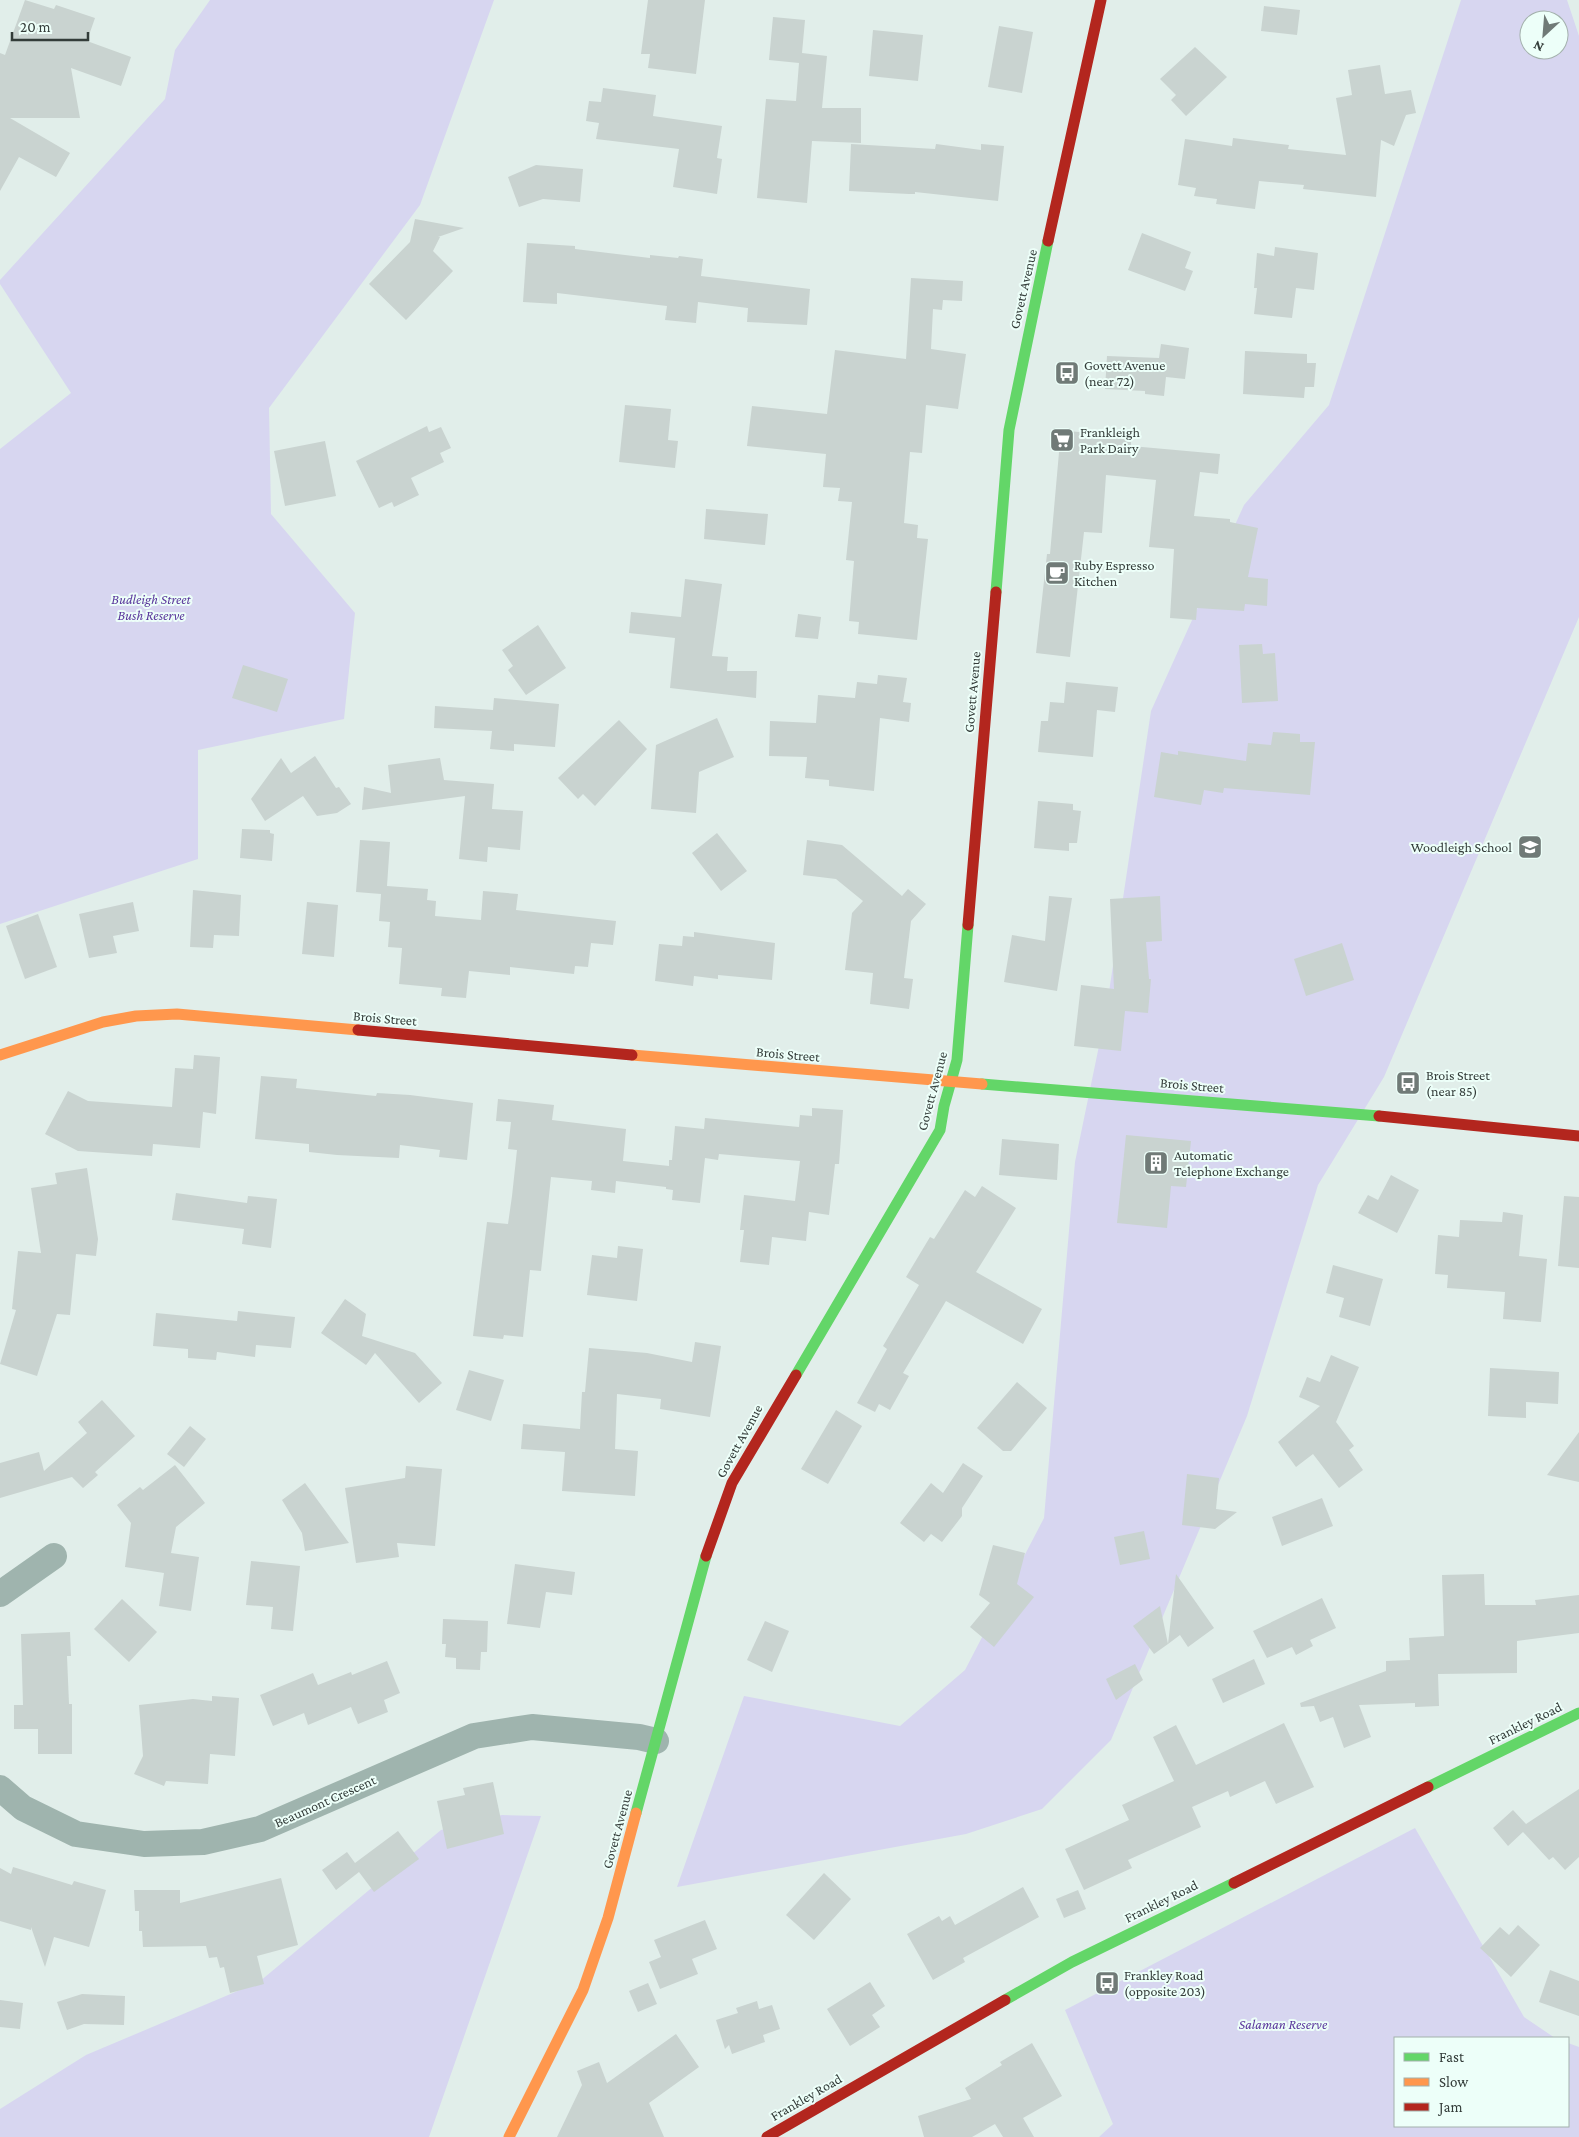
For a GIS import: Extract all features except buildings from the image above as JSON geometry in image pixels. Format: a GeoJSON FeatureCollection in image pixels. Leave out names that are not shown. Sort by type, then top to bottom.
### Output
{"type":"FeatureCollection","features":[{"type":"Feature","properties":{"kind":"street","name":"Govett Avenue"},"geometry":{"type":"LineString","coordinates":[[509,2137],[583,1990],[608,1918],[704,1561],[732,1483],[940,1130],[950,1080],[957,1060],[1009,430],[1101,0]]}},
{"type":"Feature","properties":{"kind":"street","name":"Brois Street"},"geometry":{"type":"LineString","coordinates":[[0,1055],[103,1022],[136,1016],[177,1014],[614,1054],[1349,1114],[1579,1136]]}},
{"type":"Feature","properties":{"kind":"street"},"geometry":{"type":"LineString","coordinates":[[0,1594],[54,1556]]}},
{"type":"Feature","properties":{"kind":"street","name":"Frankley Road"},"geometry":{"type":"LineString","coordinates":[[767,2137],[1072,1962],[1579,1713]]}},
{"type":"Feature","properties":{"kind":"street","name":"Beaumont Crescent"},"geometry":{"type":"LineString","coordinates":[[0,1788],[23,1808],[76,1834],[144,1844],[203,1842],[260,1829],[474,1736],[532,1727],[640,1737],[656,1741]]}},
{"type":"Feature","properties":{"kind":"green space","name":"Budleigh Street Bush Reserve"},"geometry":{"type":"Polygon","coordinates":[[[210,0],[494,0],[420,205],[269,408],[271,514],[355,613],[344,719],[198,750],[198,859],[0,924],[0,449],[71,393],[0,284],[0,280],[165,99],[175,50],[210,0]]]}},
{"type":"Feature","properties":{"kind":"green space"},"geometry":{"type":"Polygon","coordinates":[[[1461,0],[1567,0],[1579,36],[1579,617],[1384,1077],[1318,1185],[1247,1416],[1111,1740],[1042,1809],[966,1834],[677,1887],[744,1696],[900,1726],[965,1670],[1044,1518],[1075,1162],[1106,1012],[1151,711],[1244,505],[1329,405],[1461,0]]]}},
{"type":"Feature","properties":{"kind":"green space"},"geometry":{"type":"Polygon","coordinates":[[[502,1815],[541,1816],[429,2137],[0,2137],[0,2109],[86,2055],[259,1982],[441,1830],[502,1815]]]}},
{"type":"Feature","properties":{"kind":"green space","name":"Salaman Reserve"},"geometry":{"type":"Polygon","coordinates":[[[1415,1828],[1524,2017],[1554,2037],[1394,2037],[1394,2127],[1569,2127],[1569,2043],[1579,2047],[1579,2137],[1099,2137],[1113,2124],[1065,2010],[1415,1828]]]}},
{"type":"Feature","properties":{"kind":"traffic: fast"},"geometry":{"type":"LineString","coordinates":[[996,592],[1009,430],[1048,241]]}},
{"type":"Feature","properties":{"kind":"traffic: fast"},"geometry":{"type":"LineString","coordinates":[[796,1375],[940,1130],[944,1106],[957,1060],[968,925]]}},
{"type":"Feature","properties":{"kind":"traffic: fast"},"geometry":{"type":"LineString","coordinates":[[982,1084],[1379,1116]]}},
{"type":"Feature","properties":{"kind":"traffic: fast"},"geometry":{"type":"LineString","coordinates":[[636,1813],[706,1556]]}},
{"type":"Feature","properties":{"kind":"traffic: fast"},"geometry":{"type":"LineString","coordinates":[[1428,1787],[1579,1713]]}},
{"type":"Feature","properties":{"kind":"traffic: fast"},"geometry":{"type":"LineString","coordinates":[[1005,2000],[1072,1962],[1234,1883]]}},
{"type":"Feature","properties":{"kind":"traffic: slow"},"geometry":{"type":"LineString","coordinates":[[0,1055],[103,1022],[136,1016],[177,1014],[358,1030]]}},
{"type":"Feature","properties":{"kind":"traffic: slow"},"geometry":{"type":"LineString","coordinates":[[632,1055],[982,1084]]}},
{"type":"Feature","properties":{"kind":"traffic: slow"},"geometry":{"type":"LineString","coordinates":[[509,2137],[583,1990],[608,1918],[636,1813]]}},
{"type":"Feature","properties":{"kind":"traffic: jam"},"geometry":{"type":"LineString","coordinates":[[1048,241],[1101,0]]}},
{"type":"Feature","properties":{"kind":"traffic: jam"},"geometry":{"type":"LineString","coordinates":[[968,925],[996,592]]}},
{"type":"Feature","properties":{"kind":"traffic: jam"},"geometry":{"type":"LineString","coordinates":[[358,1030],[632,1055]]}},
{"type":"Feature","properties":{"kind":"traffic: jam"},"geometry":{"type":"LineString","coordinates":[[1379,1116],[1579,1136]]}},
{"type":"Feature","properties":{"kind":"traffic: jam"},"geometry":{"type":"LineString","coordinates":[[706,1556],[732,1483],[796,1375]]}},
{"type":"Feature","properties":{"kind":"traffic: jam"},"geometry":{"type":"LineString","coordinates":[[1234,1883],[1428,1787]]}},
{"type":"Feature","properties":{"kind":"traffic: jam"},"geometry":{"type":"LineString","coordinates":[[767,2137],[1005,2000]]}},
{"type":"Feature","properties":{"kind":"place","name":"Govett Avenue (near 72)"},"geometry":{"type":"Point","coordinates":[1067,373]}},
{"type":"Feature","properties":{"kind":"place","name":"Frankleigh Park Dairy"},"geometry":{"type":"Point","coordinates":[1062,440]}},
{"type":"Feature","properties":{"kind":"place","name":"Ruby Espresso Kitchen"},"geometry":{"type":"Point","coordinates":[1057,573]}},
{"type":"Feature","properties":{"kind":"place","name":"Woodleigh School"},"geometry":{"type":"Point","coordinates":[1530,847]}},
{"type":"Feature","properties":{"kind":"place","name":"Brois Street (near 85)"},"geometry":{"type":"Point","coordinates":[1408,1083]}},
{"type":"Feature","properties":{"kind":"place","name":"Automatic Telephone Exchange"},"geometry":{"type":"Point","coordinates":[1156,1163]}},
{"type":"Feature","properties":{"kind":"place","name":"Frankley Road (opposite 203)"},"geometry":{"type":"Point","coordinates":[1107,1983]}}]}
